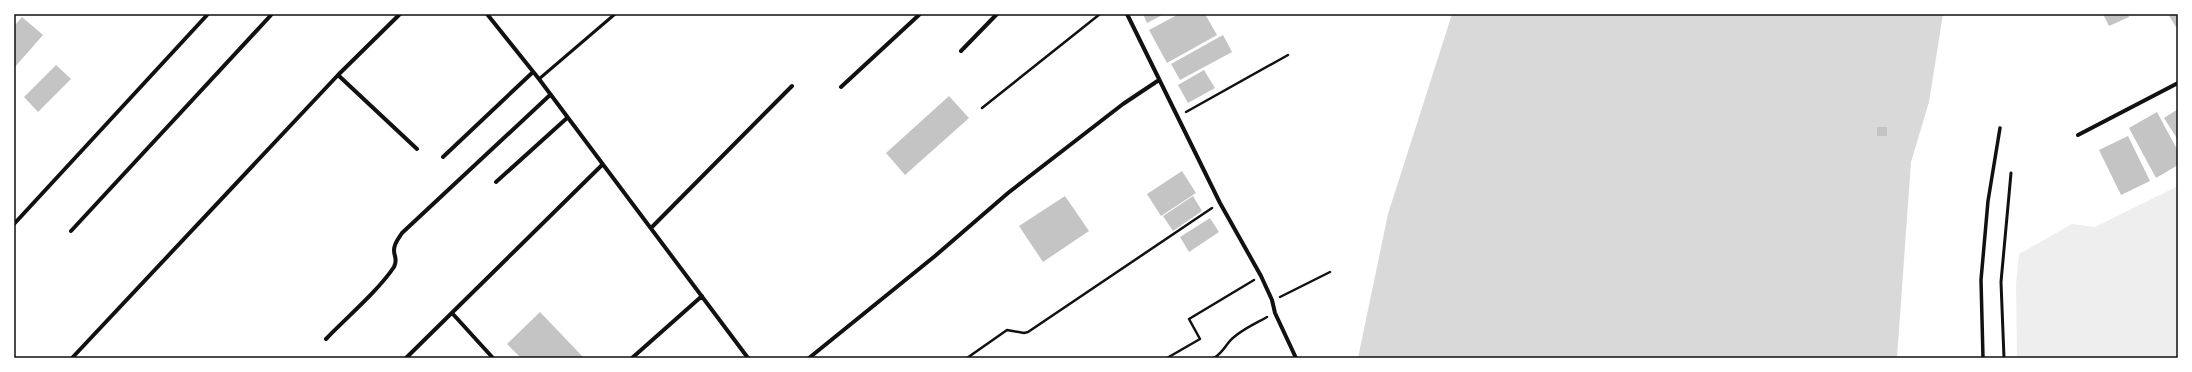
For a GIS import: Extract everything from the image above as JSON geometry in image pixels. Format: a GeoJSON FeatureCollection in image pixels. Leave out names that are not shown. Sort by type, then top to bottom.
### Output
{"type":"FeatureCollection","features":[{"type":"Feature","properties":{"kind":"street"},"geometry":{"type":"LineString","coordinates":[[14,224],[208,14]]}},
{"type":"Feature","properties":{"kind":"street"},"geometry":{"type":"LineString","coordinates":[[71,231],[272,14]]}},
{"type":"Feature","properties":{"kind":"street"},"geometry":{"type":"LineString","coordinates":[[72,358],[338,75],[400,14]]}},
{"type":"Feature","properties":{"kind":"street"},"geometry":{"type":"LineString","coordinates":[[487,14],[539,79],[748,358]]}},
{"type":"Feature","properties":{"kind":"street"},"geometry":{"type":"LineString","coordinates":[[841,87],[920,14]]}},
{"type":"Feature","properties":{"kind":"street"},"geometry":{"type":"LineString","coordinates":[[961,51],[997,14]]}},
{"type":"Feature","properties":{"kind":"street"},"geometry":{"type":"LineString","coordinates":[[1127,14],[1220,202],[1261,276],[1272,300],[1275,313],[1296,358]]}},
{"type":"Feature","properties":{"kind":"street"},"geometry":{"type":"LineString","coordinates":[[443,157],[533,72]]}},
{"type":"Feature","properties":{"kind":"street"},"geometry":{"type":"LineString","coordinates":[[338,75],[417,149]]}},
{"type":"Feature","properties":{"kind":"street"},"geometry":{"type":"LineString","coordinates":[[809,358],[935,256],[1008,193],[1123,104],[1159,80]]}},
{"type":"Feature","properties":{"kind":"street"},"geometry":{"type":"LineString","coordinates":[[2078,135],[2178,82]]}},
{"type":"Feature","properties":{"kind":"street"},"geometry":{"type":"LineString","coordinates":[[651,228],[792,86]]}},
{"type":"Feature","properties":{"kind":"street"},"geometry":{"type":"LineString","coordinates":[[326,339],[394,266],[397,259],[394,250],[396,242],[402,233],[550,95]]}},
{"type":"Feature","properties":{"kind":"street"},"geometry":{"type":"LineString","coordinates":[[496,182],[567,118]]}},
{"type":"Feature","properties":{"kind":"street"},"geometry":{"type":"LineString","coordinates":[[1983,358],[1981,280],[1988,201],[2000,128]]}},
{"type":"Feature","properties":{"kind":"street"},"geometry":{"type":"LineString","coordinates":[[406,358],[602,165]]}},
{"type":"Feature","properties":{"kind":"street"},"geometry":{"type":"LineString","coordinates":[[632,358],[702,296]]}},
{"type":"Feature","properties":{"kind":"street"},"geometry":{"type":"LineString","coordinates":[[452,313],[493,358]]}},
{"type":"Feature","properties":{"kind":"lane"},"geometry":{"type":"LineString","coordinates":[[539,79],[615,14]]}},
{"type":"Feature","properties":{"kind":"lane"},"geometry":{"type":"LineString","coordinates":[[2004,358],[2001,282],[2011,173]]}},
{"type":"Feature","properties":{"kind":"path"},"geometry":{"type":"LineString","coordinates":[[982,108],[1100,14]]}},
{"type":"Feature","properties":{"kind":"path"},"geometry":{"type":"LineString","coordinates":[[1177,117],[1288,56]]}},
{"type":"Feature","properties":{"kind":"path"},"geometry":{"type":"LineString","coordinates":[[967,358],[1007,330],[1024,333],[1028,332],[1220,202]]}},
{"type":"Feature","properties":{"kind":"path"},"geometry":{"type":"LineString","coordinates":[[1272,300],[1330,272]]}},
{"type":"Feature","properties":{"kind":"path"},"geometry":{"type":"LineString","coordinates":[[1167,358],[1200,339],[1189,319],[1261,276]]}},
{"type":"Feature","properties":{"kind":"path"},"geometry":{"type":"LineString","coordinates":[[1214,358],[1223,352],[1229,342],[1238,334],[1275,313]]}},
{"type":"Feature","properties":{"kind":"shaded area"},"geometry":{"type":"Polygon","coordinates":[[[1452,14],[1943,14],[1929,102],[1911,162],[1897,358],[1358,358],[1388,214],[1452,14]]]}},
{"type":"Feature","properties":{"kind":"shaded area"},"geometry":{"type":"Polygon","coordinates":[[[2178,186],[2178,358],[2017,358],[2016,284],[2019,254],[2072,224],[2095,227],[2178,186]]]}},
{"type":"Feature","properties":{"kind":"building"},"geometry":{"type":"Polygon","coordinates":[[[1143,14],[1164,14],[1147,23],[1143,14]]]}},
{"type":"Feature","properties":{"kind":"building"},"geometry":{"type":"Polygon","coordinates":[[[1179,14],[1205,14],[1217,35],[1167,63],[1149,30],[1179,14]]]}},
{"type":"Feature","properties":{"kind":"building"},"geometry":{"type":"Polygon","coordinates":[[[2103,14],[2128,14],[2129,17],[2109,26],[2103,14]]]}},
{"type":"Feature","properties":{"kind":"building"},"geometry":{"type":"Polygon","coordinates":[[[2168,14],[2178,14],[2178,26],[2176,27],[2168,14]]]}},
{"type":"Feature","properties":{"kind":"building"},"geometry":{"type":"Polygon","coordinates":[[[22,17],[43,35],[14,68],[14,26],[22,17]]]}},
{"type":"Feature","properties":{"kind":"building"},"geometry":{"type":"Polygon","coordinates":[[[1223,35],[1232,52],[1180,80],[1171,64],[1223,35]]]}},
{"type":"Feature","properties":{"kind":"building"},"geometry":{"type":"Polygon","coordinates":[[[56,65],[71,79],[38,112],[24,97],[56,65]]]}},
{"type":"Feature","properties":{"kind":"building"},"geometry":{"type":"Polygon","coordinates":[[[1204,70],[1215,88],[1188,103],[1178,85],[1204,70]]]}},
{"type":"Feature","properties":{"kind":"building"},"geometry":{"type":"Polygon","coordinates":[[[949,96],[969,118],[905,175],[886,153],[949,96]]]}},
{"type":"Feature","properties":{"kind":"building"},"geometry":{"type":"Polygon","coordinates":[[[2178,109],[2178,140],[2164,118],[2178,109]]]}},
{"type":"Feature","properties":{"kind":"building"},"geometry":{"type":"Polygon","coordinates":[[[2157,112],[2178,151],[2178,165],[2156,178],[2129,128],[2157,112]]]}},
{"type":"Feature","properties":{"kind":"building"},"geometry":{"type":"Polygon","coordinates":[[[1877,127],[1887,127],[1887,136],[1877,136],[1877,127]]]}},
{"type":"Feature","properties":{"kind":"building"},"geometry":{"type":"Polygon","coordinates":[[[2128,136],[2150,181],[2121,195],[2099,150],[2128,136]]]}},
{"type":"Feature","properties":{"kind":"building"},"geometry":{"type":"Polygon","coordinates":[[[1182,171],[1196,193],[1161,216],[1147,194],[1182,171]]]}},
{"type":"Feature","properties":{"kind":"building"},"geometry":{"type":"Polygon","coordinates":[[[1065,196],[1089,231],[1043,262],[1019,226],[1065,196]]]}},
{"type":"Feature","properties":{"kind":"building"},"geometry":{"type":"Polygon","coordinates":[[[1193,196],[1202,211],[1173,231],[1163,216],[1193,196]]]}},
{"type":"Feature","properties":{"kind":"building"},"geometry":{"type":"Polygon","coordinates":[[[1210,218],[1219,232],[1189,252],[1180,237],[1210,218]]]}},
{"type":"Feature","properties":{"kind":"building"},"geometry":{"type":"Polygon","coordinates":[[[540,312],[584,358],[521,358],[507,344],[540,312]]]}}]}
